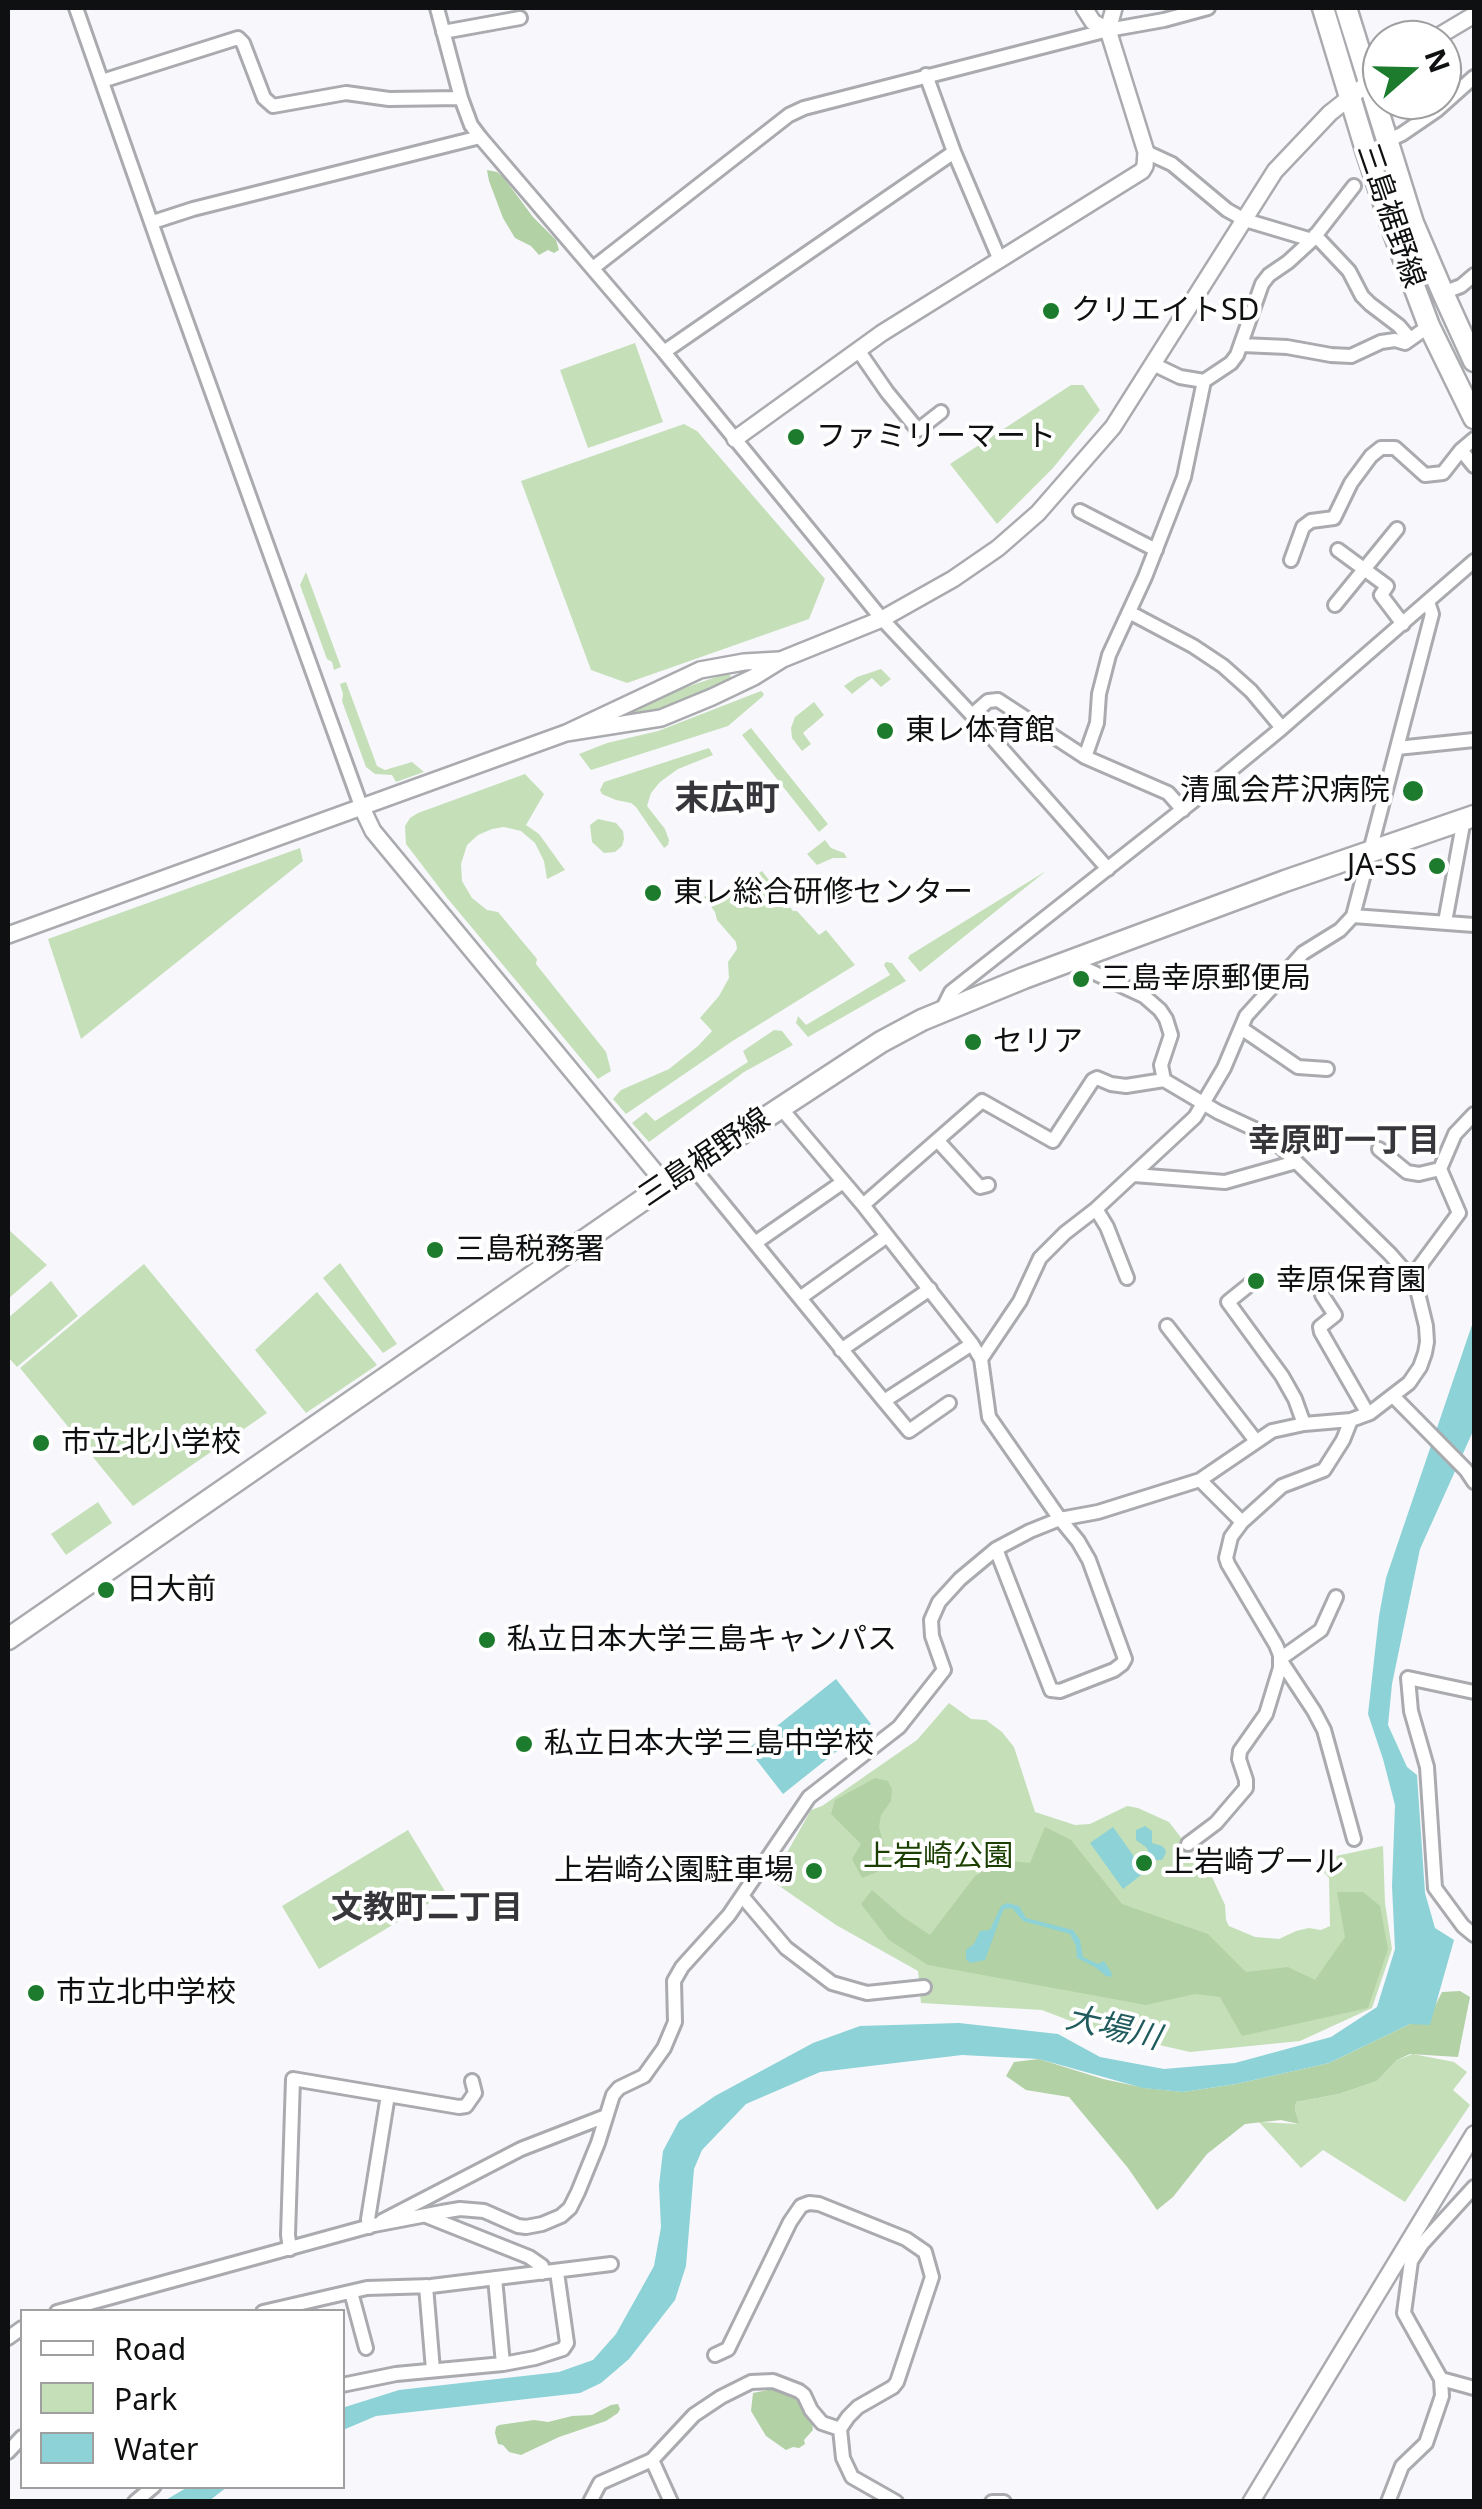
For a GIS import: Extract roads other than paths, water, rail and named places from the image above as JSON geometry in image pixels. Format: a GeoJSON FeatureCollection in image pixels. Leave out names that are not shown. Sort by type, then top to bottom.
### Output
{"type":"FeatureCollection","features":[{"type":"Feature","properties":{"kind":"main road","name":"三島裾野線"},"geometry":{"type":"LineString","coordinates":[[1323,8],[1394,233],[1429,326],[1474,418]]}},
{"type":"Feature","properties":{"kind":"main road","name":"三島裾野線"},"geometry":{"type":"LineString","coordinates":[[1346,8],[1362,46]]}},
{"type":"Feature","properties":{"kind":"main road","name":"三島裾野線"},"geometry":{"type":"LineString","coordinates":[[1383,120],[1414,223],[1474,361]]}},
{"type":"Feature","properties":{"kind":"main road","name":"三島裾野線"},"geometry":{"type":"LineString","coordinates":[[8,1639],[692,1166],[881,1042],[942,1012],[1069,960],[1469,818]]}},
{"type":"Feature","properties":{"kind":"street"},"geometry":{"type":"LineString","coordinates":[[76,8],[373,831],[666,1184]]}},
{"type":"Feature","properties":{"kind":"street"},"geometry":{"type":"LineString","coordinates":[[436,8],[461,98],[480,138],[664,352],[882,619],[1108,869]]}},
{"type":"Feature","properties":{"kind":"street"},"geometry":{"type":"LineString","coordinates":[[1084,8],[1093,22],[1108,30]]}},
{"type":"Feature","properties":{"kind":"street"},"geometry":{"type":"LineString","coordinates":[[735,439],[858,350],[999,258],[1136,176],[1146,166],[1146,152],[1108,30],[1114,8]]}},
{"type":"Feature","properties":{"kind":"street"},"geometry":{"type":"LineString","coordinates":[[593,268],[790,115],[821,102],[926,75],[1208,8]]}},
{"type":"Feature","properties":{"kind":"street"},"geometry":{"type":"LineString","coordinates":[[443,32],[520,18]]}},
{"type":"Feature","properties":{"kind":"street"},"geometry":{"type":"LineString","coordinates":[[102,80],[238,38],[264,98],[274,106],[346,93],[389,100],[461,98]]}},
{"type":"Feature","properties":{"kind":"street"},"geometry":{"type":"LineString","coordinates":[[926,75],[999,258]]}},
{"type":"Feature","properties":{"kind":"street"},"geometry":{"type":"LineString","coordinates":[[1387,141],[1436,110],[1474,76]]}},
{"type":"Feature","properties":{"kind":"street"},"geometry":{"type":"LineString","coordinates":[[566,733],[662,718],[712,697],[783,660],[882,619],[998,548],[1038,514],[1113,427],[1275,172],[1314,128],[1362,88]]}},
{"type":"Feature","properties":{"kind":"street"},"geometry":{"type":"LineString","coordinates":[[153,222],[480,138]]}},
{"type":"Feature","properties":{"kind":"street"},"geometry":{"type":"LineString","coordinates":[[664,352],[954,152]]}},
{"type":"Feature","properties":{"kind":"street"},"geometry":{"type":"LineString","coordinates":[[1146,152],[1172,164],[1245,220],[1313,238],[1349,272],[1362,296],[1410,339]]}},
{"type":"Feature","properties":{"kind":"street"},"geometry":{"type":"LineString","coordinates":[[1153,364],[1180,377],[1204,381],[1231,364],[1242,345],[1262,284],[1313,238],[1354,186]]}},
{"type":"Feature","properties":{"kind":"street"},"geometry":{"type":"LineString","coordinates":[[1442,294],[1474,275]]}},
{"type":"Feature","properties":{"kind":"street"},"geometry":{"type":"LineString","coordinates":[[1242,345],[1344,356],[1381,342],[1405,343],[1429,326]]}},
{"type":"Feature","properties":{"kind":"street"},"geometry":{"type":"LineString","coordinates":[[858,350],[918,430],[941,412]]}},
{"type":"Feature","properties":{"kind":"street"},"geometry":{"type":"LineString","coordinates":[[1085,756],[1097,723],[1108,655],[1156,550],[1188,465],[1204,381]]}},
{"type":"Feature","properties":{"kind":"street"},"geometry":{"type":"LineString","coordinates":[[1291,560],[1304,527],[1334,518],[1351,482],[1382,448],[1395,448],[1426,476],[1443,473],[1474,439]]}},
{"type":"Feature","properties":{"kind":"street"},"geometry":{"type":"LineString","coordinates":[[1460,450],[1474,466]]}},
{"type":"Feature","properties":{"kind":"street"},"geometry":{"type":"LineString","coordinates":[[1080,511],[1156,550]]}},
{"type":"Feature","properties":{"kind":"street"},"geometry":{"type":"LineString","coordinates":[[1336,604],[1398,529]]}},
{"type":"Feature","properties":{"kind":"street"},"geometry":{"type":"LineString","coordinates":[[1338,550],[1388,586],[1381,595],[1403,624]]}},
{"type":"Feature","properties":{"kind":"street"},"geometry":{"type":"LineString","coordinates":[[942,1012],[951,992],[1183,810],[1474,561]]}},
{"type":"Feature","properties":{"kind":"street"},"geometry":{"type":"LineString","coordinates":[[980,1359],[1020,1301],[1040,1258],[1196,1117],[1252,1008],[1303,953],[1340,930],[1353,916],[1432,614],[1428,602]]}},
{"type":"Feature","properties":{"kind":"street"},"geometry":{"type":"LineString","coordinates":[[1128,612],[1224,666],[1282,728]]}},
{"type":"Feature","properties":{"kind":"street"},"geometry":{"type":"LineString","coordinates":[[8,935],[566,733],[700,670],[783,660]]}},
{"type":"Feature","properties":{"kind":"street"},"geometry":{"type":"LineString","coordinates":[[972,715],[995,699],[1085,756],[1168,793],[1183,810]]}},
{"type":"Feature","properties":{"kind":"street"},"geometry":{"type":"LineString","coordinates":[[1397,748],[1474,740]]}},
{"type":"Feature","properties":{"kind":"street"},"geometry":{"type":"LineString","coordinates":[[1445,922],[1469,818]]}},
{"type":"Feature","properties":{"kind":"street"},"geometry":{"type":"LineString","coordinates":[[1353,916],[1474,925]]}},
{"type":"Feature","properties":{"kind":"street"},"geometry":{"type":"LineString","coordinates":[[1069,960],[1144,996],[1160,1010],[1172,1035],[1161,1065],[1164,1080]]}},
{"type":"Feature","properties":{"kind":"street"},"geometry":{"type":"LineString","coordinates":[[1240,1028],[1298,1067],[1327,1069]]}},
{"type":"Feature","properties":{"kind":"street"},"geometry":{"type":"LineString","coordinates":[[68,2309],[372,2226],[460,2209],[484,2211],[518,2226],[542,2224],[561,2216],[578,2192],[616,2091],[644,2076],[657,2060],[675,2022],[674,1980],[682,1967],[711,1938],[808,1798],[899,1726],[944,1670],[932,1636],[931,1620],[939,1602],[960,1580],[996,1550],[1060,1518],[1112,1508],[1200,1480],[1272,1432],[1368,1414],[1414,1377],[1425,1354],[1424,1312],[1411,1278],[1278,1144],[1164,1080],[1126,1086],[1093,1080],[1054,1140],[982,1101],[863,1205]]}},
{"type":"Feature","properties":{"kind":"street"},"geometry":{"type":"LineString","coordinates":[[780,1107],[972,1344],[980,1359],[992,1424],[1089,1560],[1125,1660],[1114,1670],[1060,1691],[1051,1690],[996,1550]]}},
{"type":"Feature","properties":{"kind":"street"},"geometry":{"type":"LineString","coordinates":[[1411,1278],[1459,1213],[1440,1169],[1451,1140],[1474,1114]]}},
{"type":"Feature","properties":{"kind":"street"},"geometry":{"type":"LineString","coordinates":[[938,1141],[980,1187],[988,1185]]}},
{"type":"Feature","properties":{"kind":"street"},"geometry":{"type":"LineString","coordinates":[[1378,1150],[1407,1172],[1419,1174],[1440,1169]]}},
{"type":"Feature","properties":{"kind":"street"},"geometry":{"type":"LineString","coordinates":[[1134,1175],[1225,1182],[1296,1162]]}},
{"type":"Feature","properties":{"kind":"street"},"geometry":{"type":"LineString","coordinates":[[692,1166],[908,1431],[949,1403]]}},
{"type":"Feature","properties":{"kind":"street"},"geometry":{"type":"LineString","coordinates":[[756,1243],[843,1182]]}},
{"type":"Feature","properties":{"kind":"street"},"geometry":{"type":"LineString","coordinates":[[1096,1209],[1127,1278]]}},
{"type":"Feature","properties":{"kind":"street"},"geometry":{"type":"LineString","coordinates":[[800,1298],[887,1236]]}},
{"type":"Feature","properties":{"kind":"street"},"geometry":{"type":"LineString","coordinates":[[1254,1281],[1228,1302],[1282,1376],[1304,1424]]}},
{"type":"Feature","properties":{"kind":"street"},"geometry":{"type":"LineString","coordinates":[[841,1350],[930,1289]]}},
{"type":"Feature","properties":{"kind":"street"},"geometry":{"type":"LineString","coordinates":[[1322,1295],[1335,1315],[1320,1327],[1321,1332],[1368,1414]]}},
{"type":"Feature","properties":{"kind":"street"},"geometry":{"type":"LineString","coordinates":[[1167,1326],[1256,1442]]}},
{"type":"Feature","properties":{"kind":"street"},"geometry":{"type":"LineString","coordinates":[[884,1401],[972,1344]]}},
{"type":"Feature","properties":{"kind":"street"},"geometry":{"type":"LineString","coordinates":[[1394,1396],[1471,1474]]}},
{"type":"Feature","properties":{"kind":"street"},"geometry":{"type":"LineString","coordinates":[[1350,1420],[1345,1437],[1324,1470],[1282,1486],[1242,1522],[1231,1538],[1226,1558],[1276,1645],[1280,1660],[1324,1730],[1354,1839]]}},
{"type":"Feature","properties":{"kind":"street"},"geometry":{"type":"LineString","coordinates":[[1200,1480],[1242,1522]]}},
{"type":"Feature","properties":{"kind":"street"},"geometry":{"type":"LineString","coordinates":[[1188,1844],[1216,1824],[1246,1788],[1240,1751],[1266,1714],[1280,1660],[1321,1630],[1336,1596]]}},
{"type":"Feature","properties":{"kind":"street"},"geometry":{"type":"LineString","coordinates":[[1474,1692],[1408,1678],[1411,1710],[1426,1767],[1435,1888],[1474,1935]]}},
{"type":"Feature","properties":{"kind":"street"},"geometry":{"type":"LineString","coordinates":[[742,1896],[786,1948],[832,1984],[866,1994],[924,1988]]}},
{"type":"Feature","properties":{"kind":"street"},"geometry":{"type":"LineString","coordinates":[[290,2249],[294,2079],[463,2107],[475,2093],[472,2081]]}},
{"type":"Feature","properties":{"kind":"street"},"geometry":{"type":"LineString","coordinates":[[372,2226],[368,2219],[388,2095]]}},
{"type":"Feature","properties":{"kind":"street"},"geometry":{"type":"LineString","coordinates":[[372,2226],[521,2149],[606,2116]]}},
{"type":"Feature","properties":{"kind":"street"},"geometry":{"type":"LineString","coordinates":[[1251,2502],[1474,2134]]}},
{"type":"Feature","properties":{"kind":"street"},"geometry":{"type":"LineString","coordinates":[[1388,2502],[1402,2466],[1426,2443],[1442,2396],[1441,2379],[1404,2314],[1412,2261],[1422,2244],[1474,2187]]}},
{"type":"Feature","properties":{"kind":"street"},"geometry":{"type":"LineString","coordinates":[[715,2355],[728,2349],[790,2222],[808,2203],[906,2239],[924,2252],[932,2277],[897,2382],[858,2407],[840,2429],[842,2458],[852,2477],[896,2502]]}},
{"type":"Feature","properties":{"kind":"street"},"geometry":{"type":"LineString","coordinates":[[345,2384],[396,2374],[503,2364],[567,2347],[550,2272],[529,2257],[426,2216]]}},
{"type":"Feature","properties":{"kind":"street"},"geometry":{"type":"LineString","coordinates":[[282,2309],[367,2288],[426,2286],[611,2264]]}},
{"type":"Feature","properties":{"kind":"street"},"geometry":{"type":"LineString","coordinates":[[495,2278],[503,2364]]}},
{"type":"Feature","properties":{"kind":"street"},"geometry":{"type":"LineString","coordinates":[[426,2286],[433,2370]]}},
{"type":"Feature","properties":{"kind":"street"},"geometry":{"type":"LineString","coordinates":[[351,2292],[366,2348]]}},
{"type":"Feature","properties":{"kind":"street"},"geometry":{"type":"LineString","coordinates":[[1441,2379],[1474,2388]]}},
{"type":"Feature","properties":{"kind":"street"},"geometry":{"type":"LineString","coordinates":[[590,2502],[600,2482],[652,2460],[694,2416],[738,2388],[762,2380],[799,2391],[822,2423],[840,2429]]}},
{"type":"Feature","properties":{"kind":"street"},"geometry":{"type":"LineString","coordinates":[[652,2460],[671,2502]]}},
{"type":"Feature","properties":{"kind":"street"},"geometry":{"type":"LineString","coordinates":[[992,2502],[1004,2502]]}},
{"type":"Feature","properties":{"kind":"water"},"geometry":{"type":"Polygon","coordinates":[[[1474,1319],[1474,1429],[1420,1549],[1392,1684],[1388,1725],[1407,1767],[1417,1775],[1425,1893],[1435,1928],[1454,1940],[1430,2025],[1410,2024],[1329,2063],[1183,2092],[1143,2088],[1039,2059],[962,2055],[820,2072],[746,2104],[702,2150],[694,2169],[686,2266],[675,2300],[629,2359],[601,2383],[580,2393],[376,2416],[345,2429],[345,2407],[399,2390],[559,2372],[593,2360],[616,2334],[654,2266],[661,2227],[659,2185],[663,2151],[679,2121],[715,2096],[813,2043],[860,2026],[959,2023],[1058,2034],[1100,2057],[1164,2069],[1235,2063],[1331,2037],[1377,2007],[1395,1949],[1395,1805],[1368,1714],[1386,1578],[1474,1319]]]}},
{"type":"Feature","properties":{"kind":"water"},"geometry":{"type":"Polygon","coordinates":[[[836,1679],[871,1724],[783,1794],[748,1749],[836,1679]]]}},
{"type":"Feature","properties":{"kind":"water"},"geometry":{"type":"Polygon","coordinates":[[[1145,1826],[1152,1831],[1152,1843],[1165,1849],[1162,1860],[1151,1860],[1147,1848],[1136,1840],[1136,1830],[1145,1826]]]}},
{"type":"Feature","properties":{"kind":"water"},"geometry":{"type":"Polygon","coordinates":[[[1113,1827],[1145,1872],[1123,1889],[1090,1843],[1113,1827]]]}},
{"type":"Feature","properties":{"kind":"water"},"geometry":{"type":"Polygon","coordinates":[[[1001,1906],[1019,1906],[1026,1918],[1073,1930],[1080,1940],[1083,1957],[1098,1964],[1104,1961],[1111,1977],[1077,1958],[1070,1934],[1023,1921],[1012,1908],[1004,1909],[985,1960],[970,1963],[966,1950],[980,1931],[990,1930],[1001,1906]]]}},
{"type":"Feature","properties":{"kind":"water"},"geometry":{"type":"Polygon","coordinates":[[[185,2489],[224,2489],[209,2501],[164,2501],[185,2489]]]}},
{"type":"Feature","properties":{"kind":"place","name":"クリエイトSD"},"geometry":{"type":"Point","coordinates":[1051,311]}},
{"type":"Feature","properties":{"kind":"place","name":"ファミリーマート"},"geometry":{"type":"Point","coordinates":[796,437]}},
{"type":"Feature","properties":{"kind":"place","name":"東レ体育館"},"geometry":{"type":"Point","coordinates":[885,731]}},
{"type":"Feature","properties":{"kind":"place","name":"清風会芹沢病院"},"geometry":{"type":"Point","coordinates":[1413,791]}},
{"type":"Feature","properties":{"kind":"place","name":"JA-SS"},"geometry":{"type":"Point","coordinates":[1437,866]}},
{"type":"Feature","properties":{"kind":"place","name":"東レ総合研修センター"},"geometry":{"type":"Point","coordinates":[653,893]}},
{"type":"Feature","properties":{"kind":"place","name":"三島幸原郵便局"},"geometry":{"type":"Point","coordinates":[1081,979]}},
{"type":"Feature","properties":{"kind":"place","name":"セリア"},"geometry":{"type":"Point","coordinates":[973,1042]}},
{"type":"Feature","properties":{"kind":"place","name":"三島税務署"},"geometry":{"type":"Point","coordinates":[435,1250]}},
{"type":"Feature","properties":{"kind":"place","name":"幸原保育園"},"geometry":{"type":"Point","coordinates":[1256,1281]}},
{"type":"Feature","properties":{"kind":"place","name":"市立北小学校"},"geometry":{"type":"Point","coordinates":[41,1443]}},
{"type":"Feature","properties":{"kind":"place","name":"日大前"},"geometry":{"type":"Point","coordinates":[106,1590]}},
{"type":"Feature","properties":{"kind":"place","name":"私立日本大学三島キャンパス"},"geometry":{"type":"Point","coordinates":[487,1640]}},
{"type":"Feature","properties":{"kind":"place","name":"私立日本大学三島中学校"},"geometry":{"type":"Point","coordinates":[524,1744]}},
{"type":"Feature","properties":{"kind":"place","name":"上岩崎プール"},"geometry":{"type":"Point","coordinates":[1144,1863]}},
{"type":"Feature","properties":{"kind":"place","name":"上岩崎公園駐車場"},"geometry":{"type":"Point","coordinates":[814,1871]}},
{"type":"Feature","properties":{"kind":"place","name":"市立北中学校"},"geometry":{"type":"Point","coordinates":[36,1993]}},
{"type":"Feature","properties":{"kind":"district","name":"末広町"},"geometry":{"type":"Point","coordinates":[727,800]}},
{"type":"Feature","properties":{"kind":"district","name":"幸原町一丁目"},"geometry":{"type":"Point","coordinates":[1344,1142]}},
{"type":"Feature","properties":{"kind":"district","name":"文教町二丁目"},"geometry":{"type":"Point","coordinates":[427,1909]}},
{"type":"Feature","properties":{"kind":"park label","name":"上岩崎公園"},"geometry":{"type":"Point","coordinates":[938,1857]}},
{"type":"Feature","properties":{"kind":"water label","name":"大場川"},"geometry":{"type":"Point","coordinates":[1113,2029]}}]}
